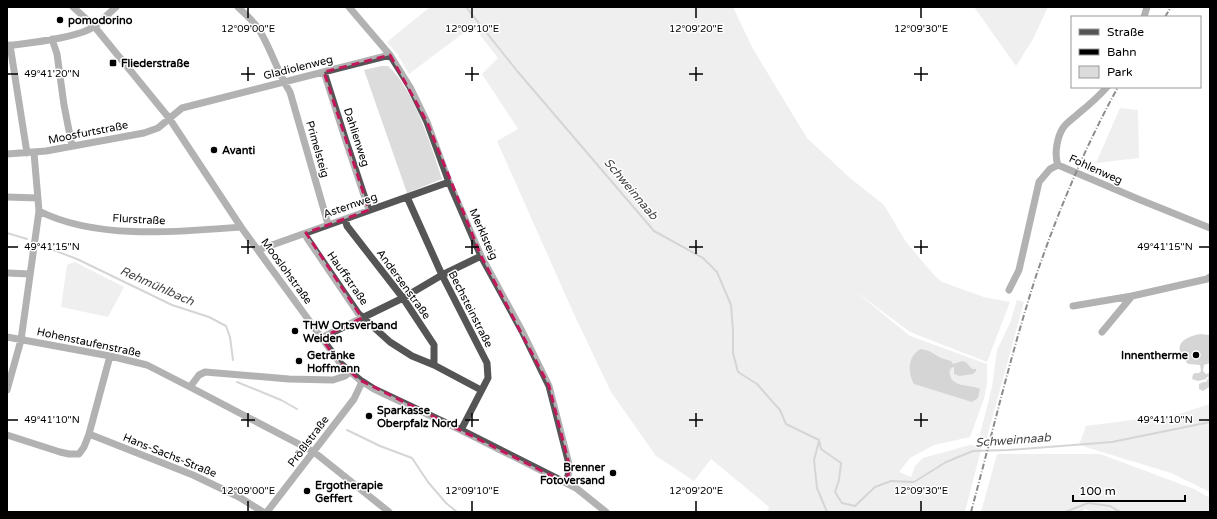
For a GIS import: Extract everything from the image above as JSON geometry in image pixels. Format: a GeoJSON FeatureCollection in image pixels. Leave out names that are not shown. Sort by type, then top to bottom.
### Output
{"type":"FeatureCollection","features":[{"type":"Feature","properties":{"kind":"street","name":"Mooslohstraße"},"geometry":{"type":"LineString","coordinates":[[73,7],[94,26],[169,118],[241,227],[340,363],[362,382],[374,389],[461,430],[576,488],[606,512]]}},
{"type":"Feature","properties":{"kind":"street"},"geometry":{"type":"LineString","coordinates":[[7,390],[21,340],[39,211],[30,153],[9,45],[52,39],[80,32],[94,26],[116,7]]}},
{"type":"Feature","properties":{"kind":"street","name":"Primelsteig"},"geometry":{"type":"LineString","coordinates":[[238,7],[260,31],[290,92],[328,224]]}},
{"type":"Feature","properties":{"kind":"street","name":"Merklsteig"},"geometry":{"type":"LineString","coordinates":[[349,7],[390,55],[418,104],[427,122],[449,182],[481,256],[522,331],[548,386],[570,468],[566,483]]}},
{"type":"Feature","properties":{"kind":"street"},"geometry":{"type":"LineString","coordinates":[[52,39],[57,54],[64,105],[72,146]]}},
{"type":"Feature","properties":{"kind":"street","name":"Gladiolenweg"},"geometry":{"type":"LineString","coordinates":[[169,118],[182,108],[390,55]]}},
{"type":"Feature","properties":{"kind":"street","name":"Dahlienweg"},"geometry":{"type":"LineString","coordinates":[[324,72],[344,138],[370,210]]}},
{"type":"Feature","properties":{"kind":"street"},"geometry":{"type":"LineString","coordinates":[[1058,165],[1057,150],[1060,134],[1063,128],[1106,88]]}},
{"type":"Feature","properties":{"kind":"street","name":"Moosfurtstraße"},"geometry":{"type":"LineString","coordinates":[[7,154],[30,153],[90,144],[144,133],[158,128],[169,118]]}},
{"type":"Feature","properties":{"kind":"street","name":"Fohlenweg"},"geometry":{"type":"LineString","coordinates":[[1009,290],[1019,270],[1039,182],[1050,169],[1058,165],[1210,228]]}},
{"type":"Feature","properties":{"kind":"street","name":"Asternweg"},"geometry":{"type":"LineString","coordinates":[[258,250],[449,182]]}},
{"type":"Feature","properties":{"kind":"street"},"geometry":{"type":"LineString","coordinates":[[7,196],[38,198]]}},
{"type":"Feature","properties":{"kind":"street","name":"Bechsteinstraße"},"geometry":{"type":"LineString","coordinates":[[407,197],[442,276],[487,363],[488,378],[461,430]]}},
{"type":"Feature","properties":{"kind":"street","name":"Flurstraße"},"geometry":{"type":"LineString","coordinates":[[39,211],[63,222],[94,228],[151,232],[241,227]]}},
{"type":"Feature","properties":{"kind":"street","name":"Andersenstraße"},"geometry":{"type":"LineString","coordinates":[[345,219],[346,226],[403,298],[434,345],[434,365]]}},
{"type":"Feature","properties":{"kind":"street","name":"Hauffstraße"},"geometry":{"type":"LineString","coordinates":[[306,232],[308,238],[358,313],[390,342],[412,356],[434,365],[481,390]]}},
{"type":"Feature","properties":{"kind":"street"},"geometry":{"type":"LineString","coordinates":[[321,338],[364,318],[481,256]]}},
{"type":"Feature","properties":{"kind":"street"},"geometry":{"type":"LineString","coordinates":[[7,273],[30,274]]}},
{"type":"Feature","properties":{"kind":"street"},"geometry":{"type":"LineString","coordinates":[[1073,306],[1132,296],[1207,279],[1210,277]]}},
{"type":"Feature","properties":{"kind":"street"},"geometry":{"type":"LineString","coordinates":[[1102,332],[1132,296]]}},
{"type":"Feature","properties":{"kind":"street","name":"Hohenstaufenstraße"},"geometry":{"type":"LineString","coordinates":[[7,337],[110,356],[147,365],[314,452],[389,512]]}},
{"type":"Feature","properties":{"kind":"street"},"geometry":{"type":"LineString","coordinates":[[7,435],[60,452],[75,454],[81,451],[89,434],[110,356]]}},
{"type":"Feature","properties":{"kind":"street"},"geometry":{"type":"LineString","coordinates":[[190,387],[199,374],[205,372],[289,379],[333,380],[345,376],[350,372]]}},
{"type":"Feature","properties":{"kind":"street","name":"Prößlstraße"},"geometry":{"type":"LineString","coordinates":[[267,512],[354,399],[362,382]]}},
{"type":"Feature","properties":{"kind":"street","name":"Hans-Sachs-Straße"},"geometry":{"type":"LineString","coordinates":[[89,434],[194,475],[239,497],[263,512]]}},
{"type":"Feature","properties":{"kind":"highlighted area"},"geometry":{"type":"Polygon","coordinates":[[[390,55],[427,122],[481,256],[549,386],[570,468],[566,483],[360,380],[340,363],[321,338],[362,318],[306,233],[369,210],[324,72],[390,55]]]}},
{"type":"Feature","properties":{"kind":"green space"},"geometry":{"type":"Polygon","coordinates":[[[430,7],[733,7],[753,49],[807,138],[850,178],[884,205],[906,242],[934,275],[942,282],[984,297],[1010,302],[987,362],[910,332],[855,291],[910,336],[987,364],[987,383],[984,399],[970,437],[934,445],[910,458],[899,472],[911,477],[915,466],[923,458],[970,445],[982,446],[965,512],[767,512],[769,507],[711,459],[694,481],[656,456],[611,392],[573,312],[497,141],[518,129],[482,74],[498,58],[473,26],[409,74],[398,55],[387,42],[430,7]]]}},
{"type":"Feature","properties":{"kind":"green space"},"geometry":{"type":"Polygon","coordinates":[[[974,7],[1048,7],[1033,39],[1016,66],[974,7]]]}},
{"type":"Feature","properties":{"kind":"green space"},"geometry":{"type":"Polygon","coordinates":[[[388,66],[406,88],[421,119],[442,179],[407,193],[364,70],[388,66]]]}},
{"type":"Feature","properties":{"kind":"green space"},"geometry":{"type":"Polygon","coordinates":[[[1120,108],[1138,110],[1139,158],[1096,163],[1120,108]]]}},
{"type":"Feature","properties":{"kind":"green space"},"geometry":{"type":"Polygon","coordinates":[[[75,262],[124,287],[108,317],[61,307],[67,265],[75,262]]]}},
{"type":"Feature","properties":{"kind":"green space"},"geometry":{"type":"Polygon","coordinates":[[[1017,300],[1024,302],[986,441],[979,438],[992,387],[997,350],[1010,323],[1017,300]]]}},
{"type":"Feature","properties":{"kind":"green space"},"geometry":{"type":"Polygon","coordinates":[[[1210,404],[1210,492],[1171,473],[1079,445],[1086,426],[1179,414],[1210,404]]]}},
{"type":"Feature","properties":{"kind":"green space"},"geometry":{"type":"Polygon","coordinates":[[[997,454],[1100,454],[1194,489],[1210,498],[1210,512],[1093,512],[1085,509],[1081,512],[981,512],[997,454]]]}},
{"type":"Feature","properties":{"kind":"shaded area","name":"Innentherme"},"geometry":{"type":"Polygon","coordinates":[[[1200,334],[1210,335],[1210,363],[1204,365],[1203,371],[1206,374],[1210,373],[1209,387],[1203,391],[1199,389],[1199,384],[1206,382],[1209,377],[1198,381],[1192,379],[1193,374],[1201,371],[1200,365],[1188,364],[1180,353],[1179,348],[1180,344],[1187,338],[1200,334]]]}},
{"type":"Feature","properties":{"kind":"shaded area"},"geometry":{"type":"Polygon","coordinates":[[[921,349],[951,361],[953,364],[962,361],[966,362],[972,369],[976,369],[973,374],[959,376],[954,374],[953,367],[950,369],[950,375],[958,384],[980,389],[978,398],[972,402],[914,384],[910,374],[910,364],[913,355],[921,349]]]}},
{"type":"Feature","properties":{"kind":"waterway","name":"Schweinnaab"},"geometry":{"type":"LineString","coordinates":[[466,7],[518,72],[654,231],[703,258],[717,272],[731,305],[733,353],[738,372],[757,384],[780,410],[786,424],[819,440],[821,449],[841,463],[839,480],[835,492],[842,503],[855,506],[875,487],[891,481],[914,482],[946,462],[973,451],[1008,450],[1112,442],[1210,422]]}},
{"type":"Feature","properties":{"kind":"waterway","name":"Rehmühlbach"},"geometry":{"type":"LineString","coordinates":[[7,233],[27,239]]}},
{"type":"Feature","properties":{"kind":"waterway","name":"Rehmühlbach"},"geometry":{"type":"LineString","coordinates":[[48,248],[77,259],[172,305],[209,317],[226,326],[230,337],[233,360]]}},
{"type":"Feature","properties":{"kind":"waterway","name":"Rehmühlbach"},"geometry":{"type":"LineString","coordinates":[[237,382],[281,400],[297,409]]}},
{"type":"Feature","properties":{"kind":"waterway","name":"Rehmühlbach"},"geometry":{"type":"LineString","coordinates":[[347,430],[380,446],[412,458],[428,482],[446,503],[457,512]]}},
{"type":"Feature","properties":{"kind":"waterway"},"geometry":{"type":"LineString","coordinates":[[819,441],[814,460],[817,488],[827,512]]}},
{"type":"Feature","properties":{"kind":"waterway"},"geometry":{"type":"LineString","coordinates":[[1065,512],[1088,503],[1110,506],[1120,512]]}},
{"type":"Feature","properties":{"kind":"railway"},"geometry":{"type":"LineString","coordinates":[[1166,16],[1171,7]]}},
{"type":"Feature","properties":{"kind":"railway"},"geometry":{"type":"LineString","coordinates":[[971,512],[1011,360],[1038,270],[1074,177],[1095,131],[1117,88]]}},
{"type":"Feature","properties":{"kind":"place","name":"pomodorino"},"geometry":{"type":"Point","coordinates":[60,20]}},
{"type":"Feature","properties":{"kind":"place","name":"Fliederstraße"},"geometry":{"type":"Point","coordinates":[113,63]}},
{"type":"Feature","properties":{"kind":"place","name":"Avanti"},"geometry":{"type":"Point","coordinates":[214,150]}},
{"type":"Feature","properties":{"kind":"place","name":"THW Ortsverband Weiden"},"geometry":{"type":"Point","coordinates":[295,331]}},
{"type":"Feature","properties":{"kind":"place","name":"Innentherme"},"geometry":{"type":"Point","coordinates":[1196,355]}},
{"type":"Feature","properties":{"kind":"place","name":"Getränke Hoffmann"},"geometry":{"type":"Point","coordinates":[299,361]}},
{"type":"Feature","properties":{"kind":"place","name":"Sparkasse Oberpfalz Nord"},"geometry":{"type":"Point","coordinates":[369,416]}},
{"type":"Feature","properties":{"kind":"place","name":"Brenner Fotoversand"},"geometry":{"type":"Point","coordinates":[613,473]}},
{"type":"Feature","properties":{"kind":"place","name":"Ergotherapie Geffert"},"geometry":{"type":"Point","coordinates":[307,491]}}]}
